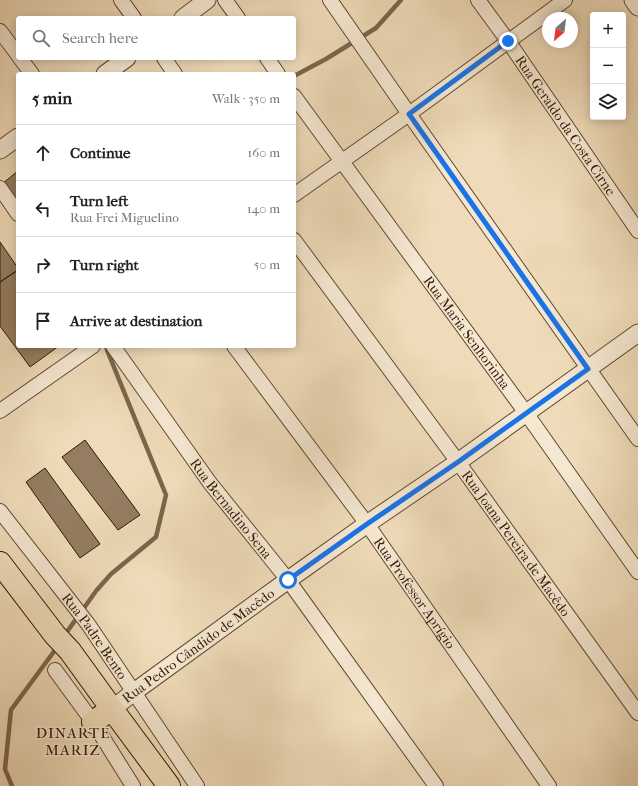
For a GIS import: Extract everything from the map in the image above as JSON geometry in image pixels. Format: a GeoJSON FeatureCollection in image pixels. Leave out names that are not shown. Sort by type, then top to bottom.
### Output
{"type":"FeatureCollection","features":[{"type":"Feature","properties":{"kind":"main road"},"geometry":{"type":"LineString","coordinates":[[0,563],[55,635],[70,651],[169,786]]}},
{"type":"Feature","properties":{"kind":"main road"},"geometry":{"type":"LineString","coordinates":[[93,722],[112,710]]}},
{"type":"Feature","properties":{"kind":"street"},"geometry":{"type":"LineString","coordinates":[[120,0],[132,16]]}},
{"type":"Feature","properties":{"kind":"street"},"geometry":{"type":"LineString","coordinates":[[186,16],[207,0]]}},
{"type":"Feature","properties":{"kind":"street"},"geometry":{"type":"LineString","coordinates":[[225,0],[237,16]]}},
{"type":"Feature","properties":{"kind":"street"},"geometry":{"type":"LineString","coordinates":[[330,0],[638,439]]}},
{"type":"Feature","properties":{"kind":"street","name":"Rua Geraldo da Costa Cirne"},"geometry":{"type":"LineString","coordinates":[[478,0],[508,41],[638,231]]}},
{"type":"Feature","properties":{"kind":"street"},"geometry":{"type":"LineString","coordinates":[[296,194],[409,114],[565,0]]}},
{"type":"Feature","properties":{"kind":"street"},"geometry":{"type":"LineString","coordinates":[[633,0],[638,7]]}},
{"type":"Feature","properties":{"kind":"street"},"geometry":{"type":"LineString","coordinates":[[0,30],[16,52]]}},
{"type":"Feature","properties":{"kind":"street"},"geometry":{"type":"LineString","coordinates":[[22,60],[30,72]]}},
{"type":"Feature","properties":{"kind":"street"},"geometry":{"type":"LineString","coordinates":[[108,72],[124,60]]}},
{"type":"Feature","properties":{"kind":"street"},"geometry":{"type":"LineString","coordinates":[[165,60],[174,72]]}},
{"type":"Feature","properties":{"kind":"street"},"geometry":{"type":"LineString","coordinates":[[268,60],[277,72]]}},
{"type":"Feature","properties":{"kind":"street","name":"Rua Maria Senhorinha"},"geometry":{"type":"LineString","coordinates":[[296,99],[526,413],[638,572]]}},
{"type":"Feature","properties":{"kind":"street"},"geometry":{"type":"LineString","coordinates":[[0,150],[16,138]]}},
{"type":"Feature","properties":{"kind":"street"},"geometry":{"type":"LineString","coordinates":[[0,188],[16,211]]}},
{"type":"Feature","properties":{"kind":"street","name":"Rua Joana Pereira de Macêdo"},"geometry":{"type":"LineString","coordinates":[[296,243],[458,462],[638,713]]}},
{"type":"Feature","properties":{"kind":"street","name":"Rua Pedro Cândido de Macêdo"},"geometry":{"type":"LineString","coordinates":[[112,710],[134,692],[288,580],[458,462],[638,333]]}},
{"type":"Feature","properties":{"kind":"street"},"geometry":{"type":"LineString","coordinates":[[0,411],[90,348]]}},
{"type":"Feature","properties":{"kind":"street","name":"Rua Bernadino Sena"},"geometry":{"type":"LineString","coordinates":[[113,348],[210,483],[288,580],[436,786]]}},
{"type":"Feature","properties":{"kind":"street","name":"Rua Professor Aprígio"},"geometry":{"type":"LineString","coordinates":[[235,348],[367,524],[549,786]]}},
{"type":"Feature","properties":{"kind":"street","name":"Rua Padre Bento"},"geometry":{"type":"LineString","coordinates":[[0,511],[78,610],[197,786]]}},
{"type":"Feature","properties":{"kind":"street"},"geometry":{"type":"LineString","coordinates":[[55,670],[93,722],[133,786]]}},
{"type":"Feature","properties":{"kind":"building"},"geometry":{"type":"Polygon","coordinates":[[[16,173],[16,202],[2,184],[16,173]]]}},
{"type":"Feature","properties":{"kind":"building"},"geometry":{"type":"Polygon","coordinates":[[[0,242],[16,265],[16,271],[0,282],[0,242]]]}},
{"type":"Feature","properties":{"kind":"building"},"geometry":{"type":"Polygon","coordinates":[[[16,271],[16,348],[0,326],[0,282],[16,271]]]}},
{"type":"Feature","properties":{"kind":"building"},"geometry":{"type":"Polygon","coordinates":[[[16,348],[56,348],[30,367],[16,348]]]}},
{"type":"Feature","properties":{"kind":"building"},"geometry":{"type":"Polygon","coordinates":[[[85,440],[140,515],[118,530],[62,457],[85,440]]]}},
{"type":"Feature","properties":{"kind":"building"},"geometry":{"type":"Polygon","coordinates":[[[45,468],[100,544],[80,558],[26,482],[45,468]]]}},
{"type":"Feature","properties":{"kind":"waterway"},"geometry":{"type":"LineString","coordinates":[[296,75],[326,59],[376,28],[401,0]]}},
{"type":"Feature","properties":{"kind":"waterway"},"geometry":{"type":"LineString","coordinates":[[64,636],[96,591],[111,574],[156,537],[166,495],[106,348]]}},
{"type":"Feature","properties":{"kind":"waterway"},"geometry":{"type":"LineString","coordinates":[[12,786],[5,769],[11,710],[58,646]]}},
{"type":"Feature","properties":{"kind":"district","name":"DINARTE MARIZ"},"geometry":{"type":"Point","coordinates":[73,742]}},
{"type":"Feature","properties":{"kind":"route"},"geometry":{"type":"LineString","coordinates":[[288,580],[458,462],[588,369],[409,114],[508,41]]}}]}
